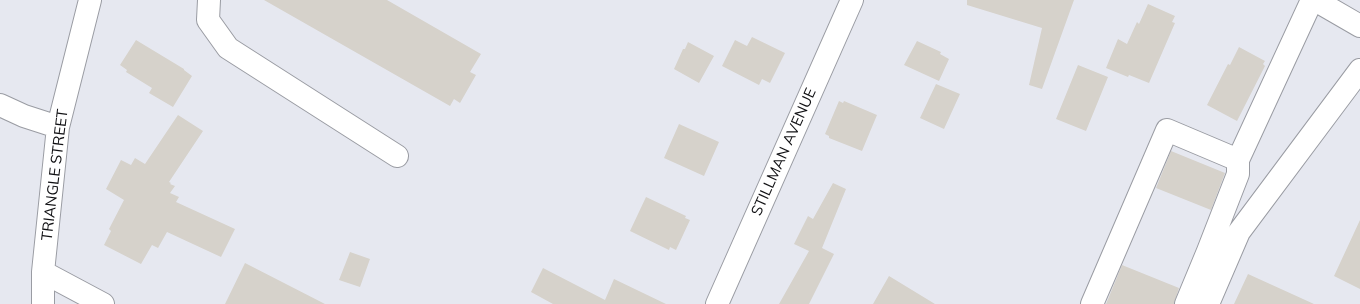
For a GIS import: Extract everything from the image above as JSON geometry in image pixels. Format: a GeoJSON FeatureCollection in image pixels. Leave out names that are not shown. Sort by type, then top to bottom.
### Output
{"type":"FeatureCollection","features":[{"type":"Feature","properties":{"kind":"street","name":"TRIANGLE STREET"},"geometry":{"type":"LineString","coordinates":[[43,304],[43,272],[58,127],[90,0]]}},
{"type":"Feature","properties":{"kind":"street"},"geometry":{"type":"LineString","coordinates":[[209,0],[208,20],[228,48],[397,156]]}},
{"type":"Feature","properties":{"kind":"street","name":"STILLMAN AVENUE"},"geometry":{"type":"LineString","coordinates":[[717,304],[852,0]]}},
{"type":"Feature","properties":{"kind":"street"},"geometry":{"type":"LineString","coordinates":[[1186,304],[1238,174],[1238,160],[1312,0]]}},
{"type":"Feature","properties":{"kind":"street"},"geometry":{"type":"LineString","coordinates":[[1315,0],[1360,26]]}},
{"type":"Feature","properties":{"kind":"street"},"geometry":{"type":"LineString","coordinates":[[1208,304],[1239,232],[1360,70]]}},
{"type":"Feature","properties":{"kind":"street"},"geometry":{"type":"LineString","coordinates":[[0,105],[24,116],[58,127]]}},
{"type":"Feature","properties":{"kind":"street"},"geometry":{"type":"LineString","coordinates":[[1092,304],[1167,130],[1238,160]]}},
{"type":"Feature","properties":{"kind":"street"},"geometry":{"type":"LineString","coordinates":[[43,272],[103,304]]}},
{"type":"Feature","properties":{"kind":"building"},"geometry":{"type":"Polygon","coordinates":[[[264,0],[387,0],[481,54],[470,72],[476,75],[460,103],[454,99],[450,106],[264,0]]]}},
{"type":"Feature","properties":{"kind":"building"},"geometry":{"type":"Polygon","coordinates":[[[967,0],[1074,0],[1042,89],[1029,85],[1042,28],[967,5],[967,0]]]}},
{"type":"Feature","properties":{"kind":"building"},"geometry":{"type":"Polygon","coordinates":[[[1148,4],[1175,16],[1172,22],[1175,23],[1149,83],[1129,75],[1128,77],[1106,68],[1118,39],[1127,44],[1137,22],[1139,24],[1148,4]]]}},
{"type":"Feature","properties":{"kind":"building"},"geometry":{"type":"Polygon","coordinates":[[[752,37],[785,53],[770,83],[762,79],[759,85],[722,66],[735,40],[747,46],[752,37]]]}},
{"type":"Feature","properties":{"kind":"building"},"geometry":{"type":"Polygon","coordinates":[[[136,40],[184,69],[192,76],[173,107],[149,93],[152,88],[126,72],[127,70],[120,65],[136,40]]]}},
{"type":"Feature","properties":{"kind":"building"},"geometry":{"type":"Polygon","coordinates":[[[917,41],[941,52],[940,54],[949,59],[939,81],[904,65],[917,41]]]}},
{"type":"Feature","properties":{"kind":"building"},"geometry":{"type":"Polygon","coordinates":[[[688,42],[714,56],[699,83],[674,69],[683,49],[685,49],[688,42]]]}},
{"type":"Feature","properties":{"kind":"building"},"geometry":{"type":"Polygon","coordinates":[[[1239,47],[1265,61],[1263,64],[1265,66],[1237,121],[1207,105],[1228,64],[1230,65],[1239,47]]]}},
{"type":"Feature","properties":{"kind":"building"},"geometry":{"type":"Polygon","coordinates":[[[1078,65],[1108,77],[1086,131],[1056,119],[1078,65]]]}},
{"type":"Feature","properties":{"kind":"building"},"geometry":{"type":"Polygon","coordinates":[[[936,84],[960,94],[944,129],[920,118],[936,84]]]}},
{"type":"Feature","properties":{"kind":"building"},"geometry":{"type":"Polygon","coordinates":[[[839,101],[843,103],[844,101],[877,115],[862,151],[829,138],[829,136],[825,134],[839,101]]]}},
{"type":"Feature","properties":{"kind":"building"},"geometry":{"type":"Polygon","coordinates":[[[178,115],[203,131],[169,182],[175,186],[170,193],[179,197],[176,202],[235,229],[221,257],[167,232],[158,248],[152,245],[141,264],[104,245],[111,231],[109,229],[124,200],[106,189],[121,160],[131,165],[135,158],[145,164],[178,115]]]}},
{"type":"Feature","properties":{"kind":"building"},"geometry":{"type":"Polygon","coordinates":[[[679,124],[719,142],[704,176],[664,158],[679,124]]]}},
{"type":"Feature","properties":{"kind":"building"},"geometry":{"type":"Polygon","coordinates":[[[1171,151],[1225,173],[1211,210],[1156,188],[1171,151]]]}},
{"type":"Feature","properties":{"kind":"building"},"geometry":{"type":"Polygon","coordinates":[[[833,183],[846,189],[822,248],[834,254],[809,304],[779,304],[809,251],[794,244],[808,216],[813,219],[833,183]]]}},
{"type":"Feature","properties":{"kind":"building"},"geometry":{"type":"Polygon","coordinates":[[[646,197],[686,216],[685,218],[690,220],[676,250],[670,247],[669,250],[630,231],[646,197]]]}},
{"type":"Feature","properties":{"kind":"building"},"geometry":{"type":"Polygon","coordinates":[[[1360,220],[1360,289],[1334,276],[1360,220]]]}},
{"type":"Feature","properties":{"kind":"building"},"geometry":{"type":"Polygon","coordinates":[[[350,252],[370,259],[360,287],[339,280],[350,252]]]}},
{"type":"Feature","properties":{"kind":"building"},"geometry":{"type":"Polygon","coordinates":[[[245,263],[325,304],[225,304],[245,263]]]}},
{"type":"Feature","properties":{"kind":"building"},"geometry":{"type":"Polygon","coordinates":[[[1122,265],[1179,288],[1174,304],[1106,304],[1122,265]]]}},
{"type":"Feature","properties":{"kind":"building"},"geometry":{"type":"Polygon","coordinates":[[[543,268],[605,300],[614,279],[666,304],[553,304],[531,292],[543,268]]]}},
{"type":"Feature","properties":{"kind":"building"},"geometry":{"type":"Polygon","coordinates":[[[1248,274],[1314,304],[1234,304],[1248,274]]]}},
{"type":"Feature","properties":{"kind":"building"},"geometry":{"type":"Polygon","coordinates":[[[889,276],[935,304],[873,304],[889,276]]]}}]}
